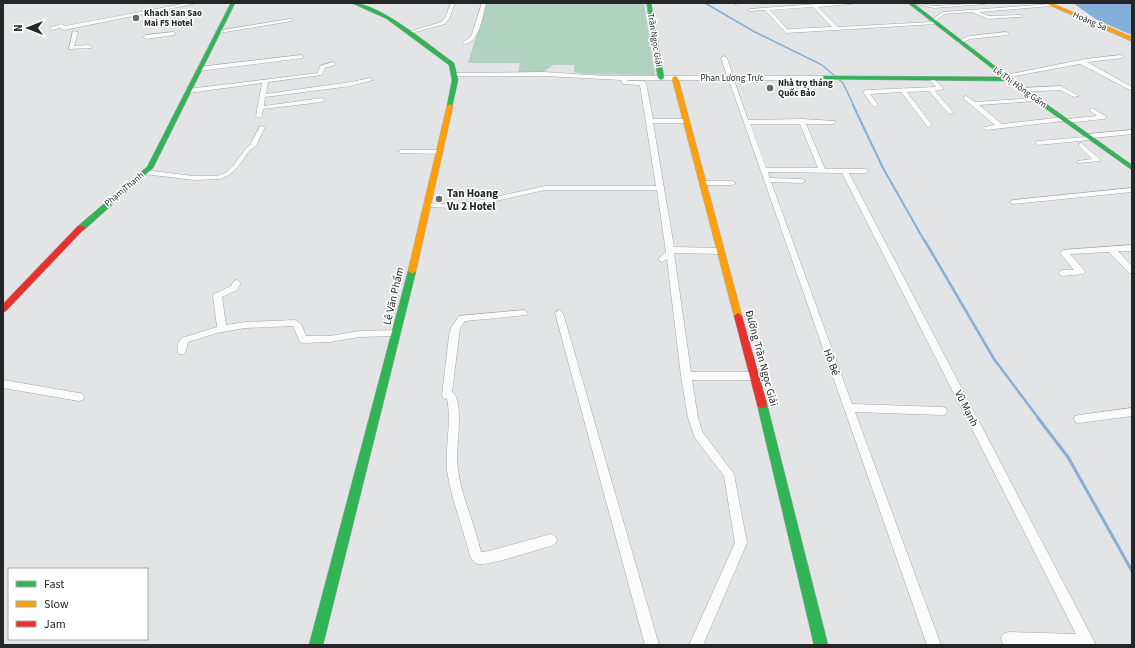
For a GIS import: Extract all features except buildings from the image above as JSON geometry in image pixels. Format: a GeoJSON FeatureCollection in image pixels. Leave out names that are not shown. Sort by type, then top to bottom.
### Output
{"type":"FeatureCollection","features":[{"type":"Feature","properties":{"kind":"street"},"geometry":{"type":"LineString","coordinates":[[52,28],[61,26],[64,28],[196,3]]}},
{"type":"Feature","properties":{"kind":"street","name":"Phạm Thanh"},"geometry":{"type":"LineString","coordinates":[[3,309],[85,223],[150,168],[232,3]]}},
{"type":"Feature","properties":{"kind":"street"},"geometry":{"type":"LineString","coordinates":[[354,3],[386,16],[452,64],[456,74]]}},
{"type":"Feature","properties":{"kind":"street"},"geometry":{"type":"LineString","coordinates":[[410,33],[443,23],[447,19],[454,3]]}},
{"type":"Feature","properties":{"kind":"street"},"geometry":{"type":"LineString","coordinates":[[465,43],[473,38],[484,3]]}},
{"type":"Feature","properties":{"kind":"street","name":"Trần Ngọc Giải"},"geometry":{"type":"LineString","coordinates":[[649,3],[661,78]]}},
{"type":"Feature","properties":{"kind":"street"},"geometry":{"type":"LineString","coordinates":[[750,10],[851,3]]}},
{"type":"Feature","properties":{"kind":"street"},"geometry":{"type":"LineString","coordinates":[[911,3],[934,12],[950,13],[1049,4]]}},
{"type":"Feature","properties":{"kind":"street","name":"Lê Thị Hồng Gấm"},"geometry":{"type":"LineString","coordinates":[[911,3],[934,12],[959,42],[1022,90],[1132,168]]}},
{"type":"Feature","properties":{"kind":"street"},"geometry":{"type":"LineString","coordinates":[[766,9],[786,31],[836,28],[985,3]]}},
{"type":"Feature","properties":{"kind":"street","name":"Hoàng Sa"},"geometry":{"type":"LineString","coordinates":[[1049,4],[1132,39]]}},
{"type":"Feature","properties":{"kind":"street"},"geometry":{"type":"LineString","coordinates":[[815,6],[836,28]]}},
{"type":"Feature","properties":{"kind":"street"},"geometry":{"type":"LineString","coordinates":[[973,11],[988,18],[1019,16]]}},
{"type":"Feature","properties":{"kind":"street"},"geometry":{"type":"LineString","coordinates":[[218,31],[290,20]]}},
{"type":"Feature","properties":{"kind":"street"},"geometry":{"type":"LineString","coordinates":[[75,32],[71,48],[89,47]]}},
{"type":"Feature","properties":{"kind":"street"},"geometry":{"type":"LineString","coordinates":[[146,37],[173,34]]}},
{"type":"Feature","properties":{"kind":"street"},"geometry":{"type":"LineString","coordinates":[[959,42],[969,38],[1006,34]]}},
{"type":"Feature","properties":{"kind":"street"},"geometry":{"type":"LineString","coordinates":[[199,69],[300,57]]}},
{"type":"Feature","properties":{"kind":"street"},"geometry":{"type":"LineString","coordinates":[[1006,77],[1081,62],[1121,57]]}},
{"type":"Feature","properties":{"kind":"street","name":"Hồ Bé"},"geometry":{"type":"LineString","coordinates":[[724,58],[934,645]]}},
{"type":"Feature","properties":{"kind":"street"},"geometry":{"type":"LineString","coordinates":[[1081,62],[1097,69],[1132,89]]}},
{"type":"Feature","properties":{"kind":"street"},"geometry":{"type":"LineString","coordinates":[[188,91],[320,74],[321,68],[333,64]]}},
{"type":"Feature","properties":{"kind":"street","name":"Phan Lương Trực"},"geometry":{"type":"LineString","coordinates":[[456,74],[532,74],[624,78],[853,78],[932,80],[1006,77]]}},
{"type":"Feature","properties":{"kind":"street","name":"Lê Văn Phẩm"},"geometry":{"type":"LineString","coordinates":[[316,645],[397,333],[455,86],[456,74]]}},
{"type":"Feature","properties":{"kind":"street"},"geometry":{"type":"LineString","coordinates":[[624,78],[625,83],[643,83],[650,121],[667,254],[693,418],[699,435],[729,474],[741,542],[696,645]]}},
{"type":"Feature","properties":{"kind":"street","name":"Đường Trần Ngọc Giải"},"geometry":{"type":"LineString","coordinates":[[675,78],[685,121],[755,376],[821,645]]}},
{"type":"Feature","properties":{"kind":"street"},"geometry":{"type":"LineString","coordinates":[[263,96],[347,85],[370,80]]}},
{"type":"Feature","properties":{"kind":"street"},"geometry":{"type":"LineString","coordinates":[[875,105],[866,92],[941,90],[932,80]]}},
{"type":"Feature","properties":{"kind":"street"},"geometry":{"type":"LineString","coordinates":[[259,112],[265,81]]}},
{"type":"Feature","properties":{"kind":"street"},"geometry":{"type":"LineString","coordinates":[[1022,90],[1062,88],[1076,96]]}},
{"type":"Feature","properties":{"kind":"street"},"geometry":{"type":"LineString","coordinates":[[931,90],[951,113]]}},
{"type":"Feature","properties":{"kind":"street"},"geometry":{"type":"LineString","coordinates":[[903,91],[929,125]]}},
{"type":"Feature","properties":{"kind":"street"},"geometry":{"type":"LineString","coordinates":[[966,98],[1001,126]]}},
{"type":"Feature","properties":{"kind":"street"},"geometry":{"type":"LineString","coordinates":[[974,104],[1035,99]]}},
{"type":"Feature","properties":{"kind":"street"},"geometry":{"type":"LineString","coordinates":[[259,112],[322,100]]}},
{"type":"Feature","properties":{"kind":"street"},"geometry":{"type":"LineString","coordinates":[[259,112],[291,108]]}},
{"type":"Feature","properties":{"kind":"street"},"geometry":{"type":"LineString","coordinates":[[986,128],[1104,116],[1092,110]]}},
{"type":"Feature","properties":{"kind":"street"},"geometry":{"type":"LineString","coordinates":[[650,121],[685,121]]}},
{"type":"Feature","properties":{"kind":"street"},"geometry":{"type":"LineString","coordinates":[[802,121],[823,171]]}},
{"type":"Feature","properties":{"kind":"street"},"geometry":{"type":"LineString","coordinates":[[746,122],[832,122]]}},
{"type":"Feature","properties":{"kind":"street"},"geometry":{"type":"LineString","coordinates":[[144,172],[194,178],[218,178],[227,174],[235,167],[248,149],[253,146],[262,127]]}},
{"type":"Feature","properties":{"kind":"street"},"geometry":{"type":"LineString","coordinates":[[1038,143],[1092,139],[1132,132]]}},
{"type":"Feature","properties":{"kind":"street"},"geometry":{"type":"LineString","coordinates":[[1063,147],[1081,145],[1092,139]]}},
{"type":"Feature","properties":{"kind":"street"},"geometry":{"type":"LineString","coordinates":[[1080,162],[1098,160],[1081,145]]}},
{"type":"Feature","properties":{"kind":"street"},"geometry":{"type":"LineString","coordinates":[[401,152],[439,152]]}},
{"type":"Feature","properties":{"kind":"street"},"geometry":{"type":"LineString","coordinates":[[764,170],[866,171]]}},
{"type":"Feature","properties":{"kind":"street","name":"Vũ Mạnh"},"geometry":{"type":"LineString","coordinates":[[845,171],[1088,643]]}},
{"type":"Feature","properties":{"kind":"street"},"geometry":{"type":"LineString","coordinates":[[767,180],[802,181]]}},
{"type":"Feature","properties":{"kind":"street"},"geometry":{"type":"LineString","coordinates":[[703,183],[732,183]]}},
{"type":"Feature","properties":{"kind":"street"},"geometry":{"type":"LineString","coordinates":[[427,205],[452,206],[482,202],[545,188],[659,188]]}},
{"type":"Feature","properties":{"kind":"street"},"geometry":{"type":"LineString","coordinates":[[1013,202],[1132,190]]}},
{"type":"Feature","properties":{"kind":"street"},"geometry":{"type":"LineString","coordinates":[[1062,273],[1081,272],[1064,252],[1132,248]]}},
{"type":"Feature","properties":{"kind":"street"},"geometry":{"type":"LineString","coordinates":[[1111,249],[1132,271]]}},
{"type":"Feature","properties":{"kind":"street"},"geometry":{"type":"LineString","coordinates":[[667,254],[721,251]]}},
{"type":"Feature","properties":{"kind":"street"},"geometry":{"type":"LineString","coordinates":[[222,329],[217,296],[234,288],[237,283]]}},
{"type":"Feature","properties":{"kind":"street"},"geometry":{"type":"LineString","coordinates":[[524,313],[462,318],[456,328],[449,396],[454,414],[452,453],[453,472],[476,556],[478,558],[489,557],[551,540]]}},
{"type":"Feature","properties":{"kind":"street"},"geometry":{"type":"LineString","coordinates":[[559,313],[652,645]]}},
{"type":"Feature","properties":{"kind":"street"},"geometry":{"type":"LineString","coordinates":[[182,351],[183,342],[185,340],[222,329],[245,325],[295,323],[298,326],[303,340],[330,339],[359,334],[397,333]]}},
{"type":"Feature","properties":{"kind":"street"},"geometry":{"type":"LineString","coordinates":[[686,376],[755,376]]}},
{"type":"Feature","properties":{"kind":"street"},"geometry":{"type":"LineString","coordinates":[[3,384],[79,397]]}},
{"type":"Feature","properties":{"kind":"street"},"geometry":{"type":"LineString","coordinates":[[849,408],[942,411]]}},
{"type":"Feature","properties":{"kind":"street"},"geometry":{"type":"LineString","coordinates":[[1079,419],[1132,412]]}},
{"type":"Feature","properties":{"kind":"street"},"geometry":{"type":"LineString","coordinates":[[1008,640],[1088,643]]}},
{"type":"Feature","properties":{"kind":"green space"},"geometry":{"type":"Polygon","coordinates":[[[486,3],[644,3],[655,75],[584,74],[574,72],[574,65],[554,65],[543,72],[518,73],[520,63],[468,63],[486,3]]]}},
{"type":"Feature","properties":{"kind":"water"},"geometry":{"type":"Polygon","coordinates":[[[1073,3],[1132,3],[1132,35],[1097,20],[1073,3]]]}},
{"type":"Feature","properties":{"kind":"waterway"},"geometry":{"type":"LineString","coordinates":[[705,3],[753,31],[822,65],[843,83],[854,106]]}},
{"type":"Feature","properties":{"kind":"waterway"},"geometry":{"type":"LineString","coordinates":[[853,105],[883,168],[925,242]]}},
{"type":"Feature","properties":{"kind":"waterway"},"geometry":{"type":"LineString","coordinates":[[925,241],[994,359],[1039,419]]}},
{"type":"Feature","properties":{"kind":"waterway"},"geometry":{"type":"LineString","coordinates":[[1038,418],[1068,457],[1132,571]]}},
{"type":"Feature","properties":{"kind":"traffic: fast"},"geometry":{"type":"LineString","coordinates":[[81,228],[150,168],[233,3]]}},
{"type":"Feature","properties":{"kind":"traffic: fast"},"geometry":{"type":"LineString","coordinates":[[354,3],[389,18],[452,64],[455,80],[450,106]]}},
{"type":"Feature","properties":{"kind":"traffic: fast"},"geometry":{"type":"LineString","coordinates":[[649,3],[661,78]]}},
{"type":"Feature","properties":{"kind":"traffic: fast"},"geometry":{"type":"LineString","coordinates":[[910,3],[1019,87],[1132,168]]}},
{"type":"Feature","properties":{"kind":"traffic: fast"},"geometry":{"type":"LineString","coordinates":[[824,78],[1007,79]]}},
{"type":"Feature","properties":{"kind":"traffic: fast"},"geometry":{"type":"LineString","coordinates":[[316,645],[412,271]]}},
{"type":"Feature","properties":{"kind":"traffic: fast"},"geometry":{"type":"LineString","coordinates":[[762,404],[821,645]]}},
{"type":"Feature","properties":{"kind":"traffic: slow"},"geometry":{"type":"LineString","coordinates":[[1047,3],[1132,39]]}},
{"type":"Feature","properties":{"kind":"traffic: slow"},"geometry":{"type":"LineString","coordinates":[[675,78],[738,316]]}},
{"type":"Feature","properties":{"kind":"traffic: slow"},"geometry":{"type":"LineString","coordinates":[[412,271],[450,106]]}},
{"type":"Feature","properties":{"kind":"traffic: jam"},"geometry":{"type":"LineString","coordinates":[[3,309],[81,228]]}},
{"type":"Feature","properties":{"kind":"traffic: jam"},"geometry":{"type":"LineString","coordinates":[[738,316],[762,404]]}},
{"type":"Feature","properties":{"kind":"place","name":"Khach San Sao Mai F5 Hotel"},"geometry":{"type":"Point","coordinates":[136,18]}},
{"type":"Feature","properties":{"kind":"place","name":"Nhà trọ tháng Quốc Bảo"},"geometry":{"type":"Point","coordinates":[770,88]}},
{"type":"Feature","properties":{"kind":"place","name":"Tan Hoang Vu 2 Hotel"},"geometry":{"type":"Point","coordinates":[439,199]}}]}
